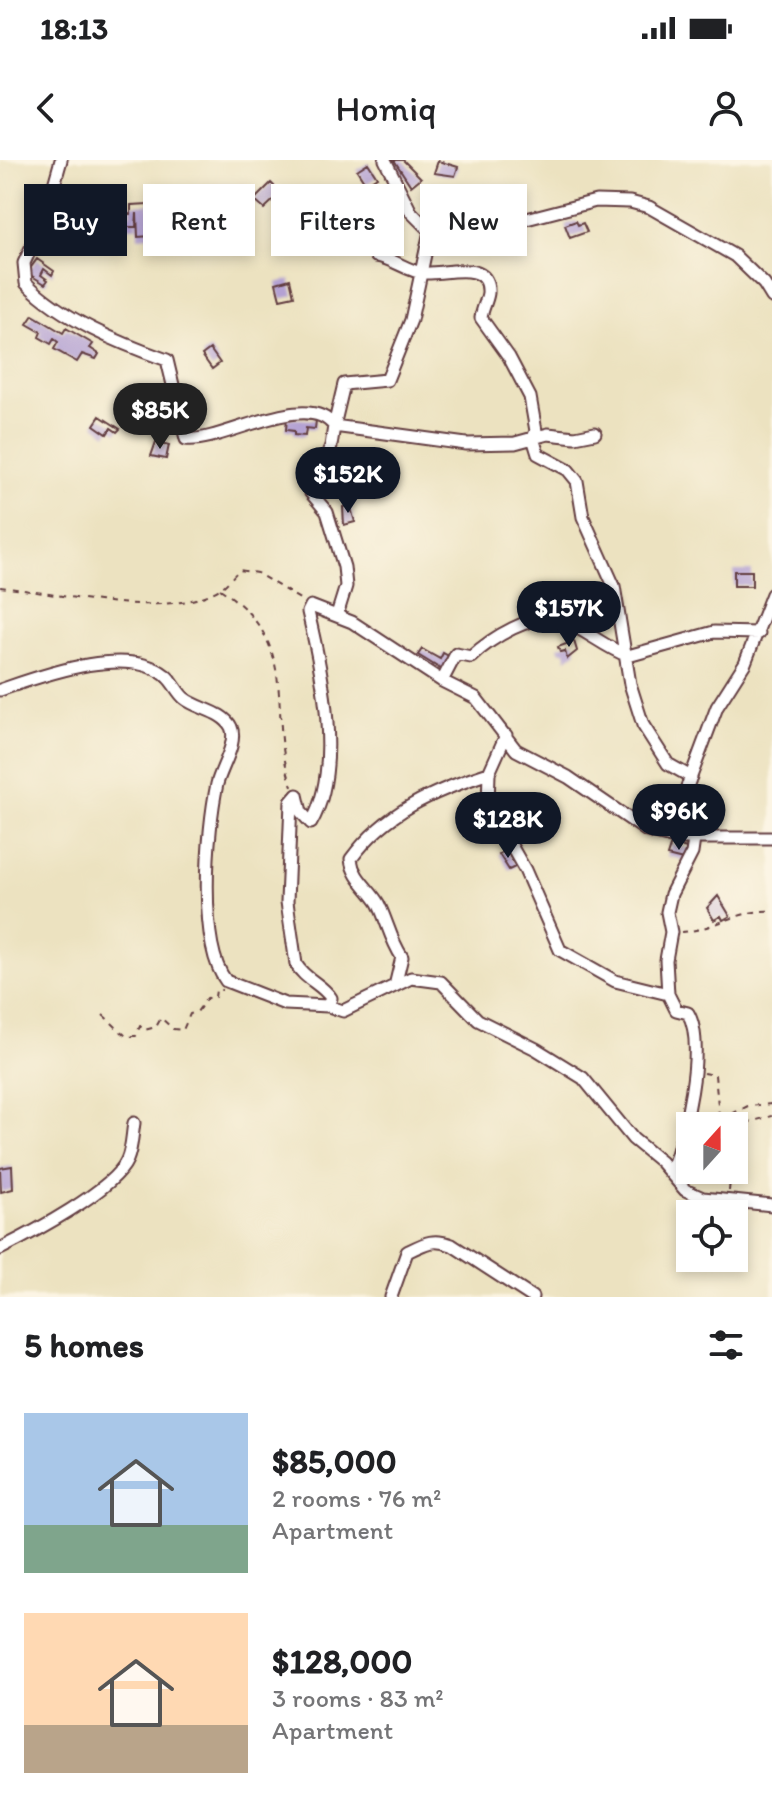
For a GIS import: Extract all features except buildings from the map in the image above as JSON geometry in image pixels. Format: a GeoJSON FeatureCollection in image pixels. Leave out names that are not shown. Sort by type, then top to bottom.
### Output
{"type":"FeatureCollection","features":[{"type":"Feature","properties":{"kind":"street"},"geometry":{"type":"LineString","coordinates":[[61,160],[44,220],[24,263],[26,283],[37,295],[103,334],[167,360],[186,439],[199,441],[288,415],[316,415],[334,426],[466,444],[595,433]]}},
{"type":"Feature","properties":{"kind":"street"},"geometry":{"type":"LineString","coordinates":[[385,160],[411,212],[420,221]]}},
{"type":"Feature","properties":{"kind":"street"},"geometry":{"type":"LineString","coordinates":[[527,219],[596,201],[630,202],[649,207],[735,256],[764,284],[772,297]]}},
{"type":"Feature","properties":{"kind":"street"},"geometry":{"type":"LineString","coordinates":[[376,256],[388,258],[421,274],[470,270],[483,278],[488,291],[481,318],[530,397],[536,431],[533,438],[538,454],[568,470],[577,481],[583,517],[614,586],[628,656],[630,684],[643,725],[668,764],[691,777]]}},
{"type":"Feature","properties":{"kind":"street"},"geometry":{"type":"LineString","coordinates":[[337,615],[346,586],[344,567],[327,512],[311,493],[331,446],[344,384],[387,380],[403,347],[425,256]]}},
{"type":"Feature","properties":{"kind":"street"},"geometry":{"type":"LineString","coordinates":[[675,838],[691,777],[717,707],[759,633],[772,594]]}},
{"type":"Feature","properties":{"kind":"street"},"geometry":{"type":"LineString","coordinates":[[295,795],[301,812],[311,823],[321,805],[327,748],[323,678],[308,612],[311,606],[337,615],[371,633],[442,681],[476,698],[516,750],[568,777],[647,831],[675,838],[772,838]]}},
{"type":"Feature","properties":{"kind":"street"},"geometry":{"type":"LineString","coordinates":[[442,681],[456,654],[471,657],[508,629],[546,619],[574,626],[628,656],[714,632],[759,633]]}},
{"type":"Feature","properties":{"kind":"street"},"geometry":{"type":"LineString","coordinates":[[0,690],[99,664],[142,665],[164,674],[184,698],[226,720],[233,729],[217,784],[210,839],[213,958],[226,981],[285,1004],[328,1006],[343,1011],[411,978],[441,982],[478,1020],[583,1078],[633,1139],[671,1172],[685,1190],[703,1198],[726,1200]]}},
{"type":"Feature","properties":{"kind":"street"},"geometry":{"type":"LineString","coordinates":[[506,735],[489,773],[488,805],[525,870],[560,950],[615,981],[668,994]]}},
{"type":"Feature","properties":{"kind":"street"},"geometry":{"type":"LineString","coordinates":[[395,986],[402,957],[390,940],[377,902],[356,876],[351,859],[368,837],[401,811],[430,793],[489,773]]}},
{"type":"Feature","properties":{"kind":"street"},"geometry":{"type":"LineString","coordinates":[[295,795],[291,802],[287,902],[293,947],[300,972],[331,998],[328,1006]]}},
{"type":"Feature","properties":{"kind":"street"},"geometry":{"type":"LineString","coordinates":[[671,1172],[696,1073],[691,1019],[688,1013],[676,1010],[668,994],[669,901],[692,853],[694,839]]}},
{"type":"Feature","properties":{"kind":"street"},"geometry":{"type":"LineString","coordinates":[[0,1249],[73,1207],[120,1170],[129,1156],[134,1123]]}},
{"type":"Feature","properties":{"kind":"street"},"geometry":{"type":"LineString","coordinates":[[748,1202],[772,1205]]}},
{"type":"Feature","properties":{"kind":"street"},"geometry":{"type":"LineString","coordinates":[[391,1297],[407,1252],[428,1241],[438,1240],[452,1245],[532,1297]]}},
{"type":"Feature","properties":{"kind":"path"},"geometry":{"type":"LineString","coordinates":[[0,587],[120,601],[177,603],[220,589],[239,570],[257,573],[311,606]]}},
{"type":"Feature","properties":{"kind":"path"},"geometry":{"type":"LineString","coordinates":[[220,589],[252,614],[271,652],[281,684],[284,757],[295,795]]}},
{"type":"Feature","properties":{"kind":"path"},"geometry":{"type":"LineString","coordinates":[[671,932],[694,931],[747,911],[772,911]]}},
{"type":"Feature","properties":{"kind":"path"},"geometry":{"type":"LineString","coordinates":[[103,1015],[126,1036],[136,1036],[140,1026],[144,1030],[156,1027],[161,1018],[173,1029],[183,1030],[183,1024],[188,1023],[190,1014],[197,1012],[201,1003],[215,997],[216,990],[234,985]]}},
{"type":"Feature","properties":{"kind":"path"},"geometry":{"type":"LineString","coordinates":[[696,1073],[715,1075],[719,1112]]}},
{"type":"Feature","properties":{"kind":"path"},"geometry":{"type":"LineString","coordinates":[[736,1112],[748,1106],[772,1104]]}},
{"type":"Feature","properties":{"kind":"path"},"geometry":{"type":"LineString","coordinates":[[748,1122],[772,1116]]}},
{"type":"Feature","properties":{"kind":"path"},"geometry":{"type":"LineString","coordinates":[[726,1200],[729,1184]]}}]}
